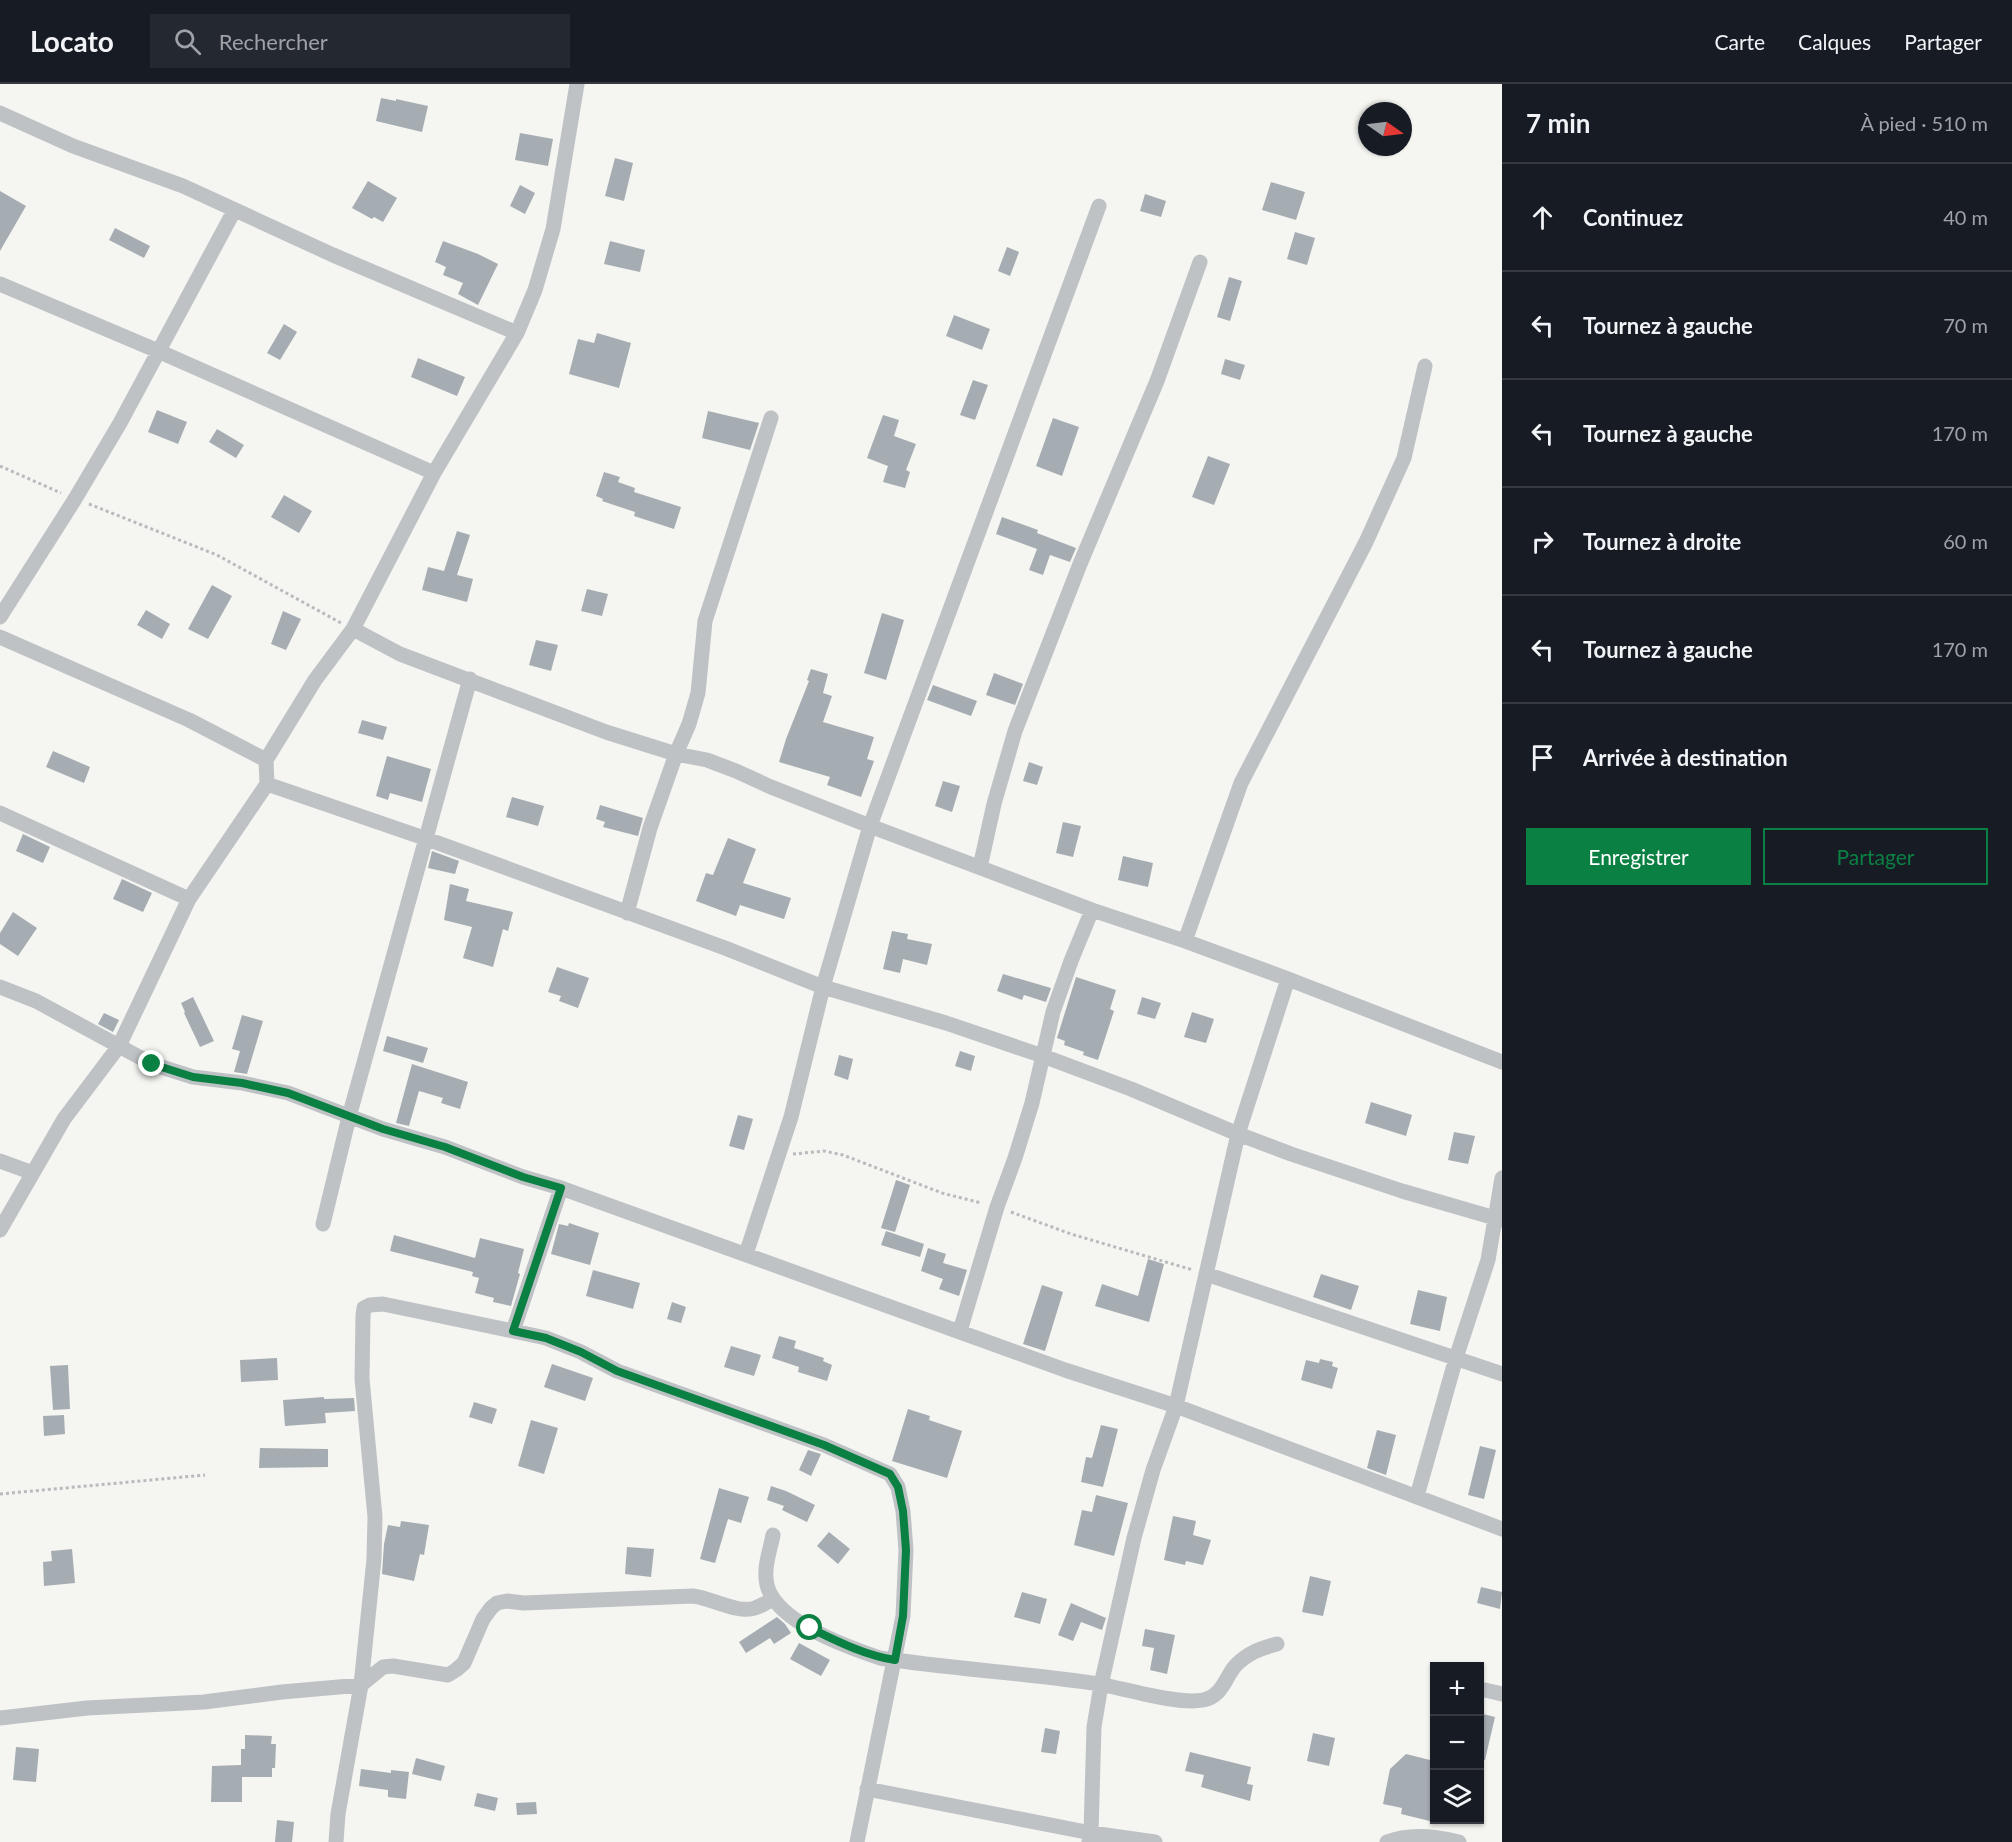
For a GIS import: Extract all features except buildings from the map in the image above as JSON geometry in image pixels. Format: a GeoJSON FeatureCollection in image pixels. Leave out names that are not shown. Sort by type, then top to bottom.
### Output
{"type":"FeatureCollection","features":[{"type":"Feature","properties":{"kind":"street"},"geometry":{"type":"LineString","coordinates":[[0,1230],[64,1119],[119,1046],[189,898],[267,784],[266,760],[315,680],[353,629],[434,473],[517,333],[535,290],[553,229],[577,84]]}},
{"type":"Feature","properties":{"kind":"street"},"geometry":{"type":"LineString","coordinates":[[0,113],[73,146],[183,186],[234,211],[517,333]]}},
{"type":"Feature","properties":{"kind":"street"},"geometry":{"type":"LineString","coordinates":[[746,1254],[791,1117],[823,987],[870,826],[1099,206]]}},
{"type":"Feature","properties":{"kind":"street"},"geometry":{"type":"LineString","coordinates":[[0,616],[75,499],[120,423],[234,211]]}},
{"type":"Feature","properties":{"kind":"street"},"geometry":{"type":"LineString","coordinates":[[980,867],[994,804],[1015,731],[1080,564],[1157,381],[1200,262]]}},
{"type":"Feature","properties":{"kind":"street"},"geometry":{"type":"LineString","coordinates":[[0,284],[434,473]]}},
{"type":"Feature","properties":{"kind":"street"},"geometry":{"type":"LineString","coordinates":[[1185,941],[1241,783],[1366,542],[1404,458],[1425,366]]}},
{"type":"Feature","properties":{"kind":"street"},"geometry":{"type":"LineString","coordinates":[[627,913],[650,828],[689,724],[698,693],[705,621],[771,418]]}},
{"type":"Feature","properties":{"kind":"street"},"geometry":{"type":"LineString","coordinates":[[353,629],[399,654],[606,732],[676,754],[707,760],[870,826],[1092,910],[1287,979],[1502,1062]]}},
{"type":"Feature","properties":{"kind":"street"},"geometry":{"type":"LineString","coordinates":[[0,637],[189,720],[266,760]]}},
{"type":"Feature","properties":{"kind":"street"},"geometry":{"type":"LineString","coordinates":[[323,1224],[470,679]]}},
{"type":"Feature","properties":{"kind":"street"},"geometry":{"type":"LineString","coordinates":[[267,784],[427,839],[725,948],[823,987],[946,1023],[1042,1056],[1160,1101],[1238,1134],[1381,1184],[1499,1219]]}},
{"type":"Feature","properties":{"kind":"street"},"geometry":{"type":"LineString","coordinates":[[0,813],[189,898]]}},
{"type":"Feature","properties":{"kind":"street"},"geometry":{"type":"LineString","coordinates":[[960,1331],[997,1207],[1032,1103],[1053,1012],[1092,910]]}},
{"type":"Feature","properties":{"kind":"street"},"geometry":{"type":"LineString","coordinates":[[1090,1838],[1094,1728],[1101,1685],[1134,1538],[1153,1470],[1176,1406],[1238,1134],[1287,979]]}},
{"type":"Feature","properties":{"kind":"street"},"geometry":{"type":"LineString","coordinates":[[0,987],[36,1001],[152,1064],[193,1077],[242,1083],[288,1093],[383,1129],[445,1147],[523,1177],[561,1188],[1065,1370],[1176,1406],[1502,1528]]}},
{"type":"Feature","properties":{"kind":"street"},"geometry":{"type":"LineString","coordinates":[[0,1161],[33,1173]]}},
{"type":"Feature","properties":{"kind":"street"},"geometry":{"type":"LineString","coordinates":[[1417,1496],[1499,1219],[1502,1178]]}},
{"type":"Feature","properties":{"kind":"street"},"geometry":{"type":"LineString","coordinates":[[513,1331],[561,1188]]}},
{"type":"Feature","properties":{"kind":"street"},"geometry":{"type":"LineString","coordinates":[[1206,1274],[1502,1374]]}},
{"type":"Feature","properties":{"kind":"street"},"geometry":{"type":"LineString","coordinates":[[336,1842],[338,1814],[361,1685],[374,1559],[375,1517],[362,1379],[364,1308],[383,1304],[546,1338],[581,1352],[617,1371],[824,1445],[890,1474],[898,1487],[903,1511],[906,1550],[903,1616],[857,1842]]}},
{"type":"Feature","properties":{"kind":"street"},"geometry":{"type":"LineString","coordinates":[[773,1535],[766,1568],[767,1585],[773,1599],[789,1615],[834,1640],[880,1658],[1022,1673],[1170,1698],[1201,1701],[1212,1698],[1220,1691],[1234,1667],[1243,1659],[1262,1648],[1276,1644]]}},
{"type":"Feature","properties":{"kind":"street"},"geometry":{"type":"LineString","coordinates":[[0,1718],[87,1708],[204,1702],[361,1685],[383,1667],[393,1666],[447,1675],[456,1670],[470,1653],[483,1619],[490,1608],[497,1603],[507,1601],[524,1603],[693,1596],[707,1598],[739,1609],[753,1609],[773,1599]]}},
{"type":"Feature","properties":{"kind":"street"},"geometry":{"type":"LineString","coordinates":[[1485,1690],[1502,1694]]}},
{"type":"Feature","properties":{"kind":"street"},"geometry":{"type":"LineString","coordinates":[[867,1789],[1090,1838],[1155,1842]]}},
{"type":"Feature","properties":{"kind":"street"},"geometry":{"type":"LineString","coordinates":[[1387,1842],[1412,1836],[1436,1836],[1459,1842]]}},
{"type":"Feature","properties":{"kind":"path"},"geometry":{"type":"LineString","coordinates":[[0,466],[75,499],[217,555],[353,629]]}},
{"type":"Feature","properties":{"kind":"path"},"geometry":{"type":"LineString","coordinates":[[0,1494],[205,1475]]}},
{"type":"Feature","properties":{"kind":"route"},"geometry":{"type":"LineString","coordinates":[[152,1064],[193,1077],[242,1083],[288,1093],[383,1129],[445,1147],[523,1177],[561,1188],[513,1331],[546,1338],[581,1352],[617,1371],[824,1445],[890,1474],[898,1487],[903,1511],[906,1550],[903,1616],[895,1660],[859,1651],[810,1628]]}}]}
